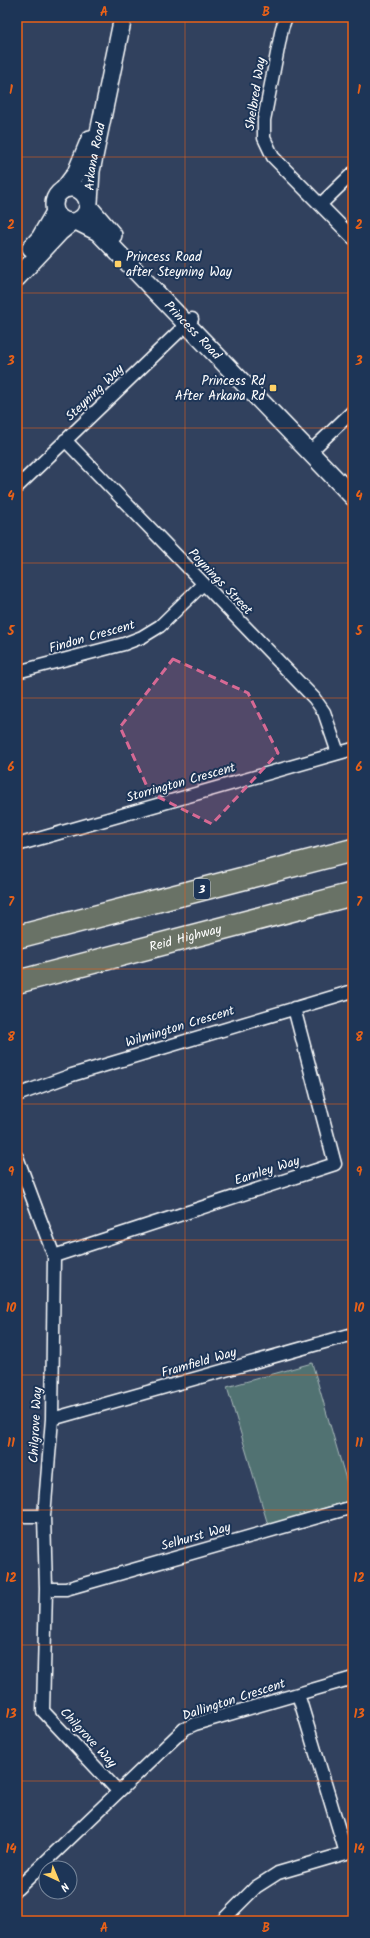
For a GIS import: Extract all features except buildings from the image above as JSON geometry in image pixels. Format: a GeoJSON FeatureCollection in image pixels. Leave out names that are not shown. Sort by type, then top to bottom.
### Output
{"type":"FeatureCollection","features":[{"type":"Feature","properties":{"kind":"highway","name":"3"},"geometry":{"type":"LineString","coordinates":[[17,937],[353,850]]}},
{"type":"Feature","properties":{"kind":"highway","name":"Reid Highway"},"geometry":{"type":"LineString","coordinates":[[17,982],[353,894]]}},
{"type":"Feature","properties":{"kind":"main road","name":"Arkana Road"},"geometry":{"type":"LineString","coordinates":[[89,204],[91,171],[102,112],[123,17]]}},
{"type":"Feature","properties":{"kind":"main road","name":"Arkana Road"},"geometry":{"type":"LineString","coordinates":[[64,189],[76,173],[102,112]]}},
{"type":"Feature","properties":{"kind":"main road"},"geometry":{"type":"LineString","coordinates":[[17,263],[40,238],[55,212],[55,199],[64,189],[75,188],[84,193],[89,204],[87,213],[60,232],[17,278]]}},
{"type":"Feature","properties":{"kind":"main road","name":"Princess Road"},"geometry":{"type":"LineString","coordinates":[[89,204],[103,224],[189,322]]}},
{"type":"Feature","properties":{"kind":"main road"},"geometry":{"type":"LineString","coordinates":[[55,212],[59,218],[65,222],[75,222]]}},
{"type":"Feature","properties":{"kind":"main road","name":"Princess Road"},"geometry":{"type":"LineString","coordinates":[[75,222],[98,232],[314,448],[353,482]]}},
{"type":"Feature","properties":{"kind":"main road","name":"Princess Road"},"geometry":{"type":"LineString","coordinates":[[314,448],[353,497]]}},
{"type":"Feature","properties":{"kind":"street","name":"Shelbred Way"},"geometry":{"type":"LineString","coordinates":[[286,17],[282,28],[264,120],[264,138],[273,157],[353,238]]}},
{"type":"Feature","properties":{"kind":"street"},"geometry":{"type":"LineString","coordinates":[[321,204],[353,173]]}},
{"type":"Feature","properties":{"kind":"street","name":"Steyning Way"},"geometry":{"type":"LineString","coordinates":[[17,487],[189,322]]}},
{"type":"Feature","properties":{"kind":"street"},"geometry":{"type":"LineString","coordinates":[[314,448],[353,411]]}},
{"type":"Feature","properties":{"kind":"street","name":"Poynings Street"},"geometry":{"type":"LineString","coordinates":[[66,440],[314,698],[324,712],[338,753]]}},
{"type":"Feature","properties":{"kind":"street","name":"Findon Crescent"},"geometry":{"type":"LineString","coordinates":[[17,672],[124,644],[142,637],[160,626],[203,584]]}},
{"type":"Feature","properties":{"kind":"street","name":"Storrington Crescent"},"geometry":{"type":"LineString","coordinates":[[17,845],[353,749]]}},
{"type":"Feature","properties":{"kind":"street","name":"Wilmington Crescent"},"geometry":{"type":"LineString","coordinates":[[17,1095],[72,1075],[353,991]]}},
{"type":"Feature","properties":{"kind":"street","name":"Earnley Way"},"geometry":{"type":"LineString","coordinates":[[54,1256],[336,1164],[294,1008]]}},
{"type":"Feature","properties":{"kind":"street","name":"Chilgrove Way"},"geometry":{"type":"LineString","coordinates":[[17,1157],[54,1256],[52,1419],[44,1516],[46,1589],[42,1711],[118,1791]]}},
{"type":"Feature","properties":{"kind":"street","name":"Framfield Way"},"geometry":{"type":"LineString","coordinates":[[52,1419],[353,1334]]}},
{"type":"Feature","properties":{"kind":"street","name":"Selhurst Way"},"geometry":{"type":"LineString","coordinates":[[46,1589],[66,1589],[353,1507]]}},
{"type":"Feature","properties":{"kind":"street"},"geometry":{"type":"LineString","coordinates":[[17,1516],[44,1516]]}},
{"type":"Feature","properties":{"kind":"street","name":"Dallington Crescent"},"geometry":{"type":"LineString","coordinates":[[17,1890],[184,1728],[353,1678]]}},
{"type":"Feature","properties":{"kind":"street"},"geometry":{"type":"LineString","coordinates":[[222,1921],[266,1879],[278,1873],[349,1852],[298,1694]]}},
{"type":"Feature","properties":{"kind":"highlighted area"},"geometry":{"type":"Polygon","coordinates":[[[173,659],[248,693],[278,753],[212,824],[150,793],[120,727],[173,659]]]}},
{"type":"Feature","properties":{"kind":"green space"},"geometry":{"type":"Polygon","coordinates":[[[312,1363],[352,1500],[268,1525],[227,1387],[312,1363]]]}},
{"type":"Feature","properties":{"kind":"place","name":"Princess Road after Steyning Way"},"geometry":{"type":"Point","coordinates":[118,264]}},
{"type":"Feature","properties":{"kind":"place","name":"Princess Rd After Arkana Rd"},"geometry":{"type":"Point","coordinates":[273,388]}}]}
